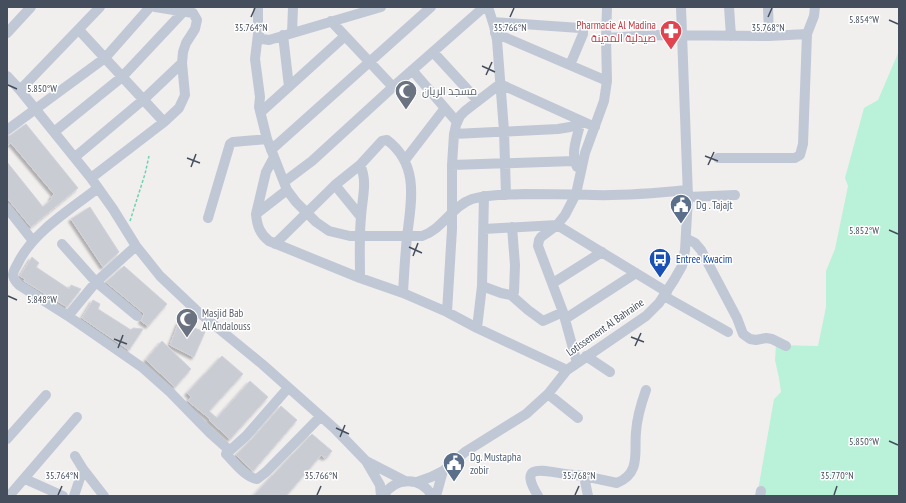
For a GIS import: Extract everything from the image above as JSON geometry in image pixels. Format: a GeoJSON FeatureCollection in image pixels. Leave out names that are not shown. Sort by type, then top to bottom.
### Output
{"type":"FeatureCollection","features":[{"type":"Feature","properties":{"kind":"street"},"geometry":{"type":"LineString","coordinates":[[7,33],[31,7]]}},
{"type":"Feature","properties":{"kind":"street"},"geometry":{"type":"LineString","coordinates":[[20,90],[100,7]]}},
{"type":"Feature","properties":{"kind":"street"},"geometry":{"type":"LineString","coordinates":[[7,130],[105,58],[150,7]]}},
{"type":"Feature","properties":{"kind":"street"},"geometry":{"type":"LineString","coordinates":[[91,178],[164,122],[179,108],[185,95],[182,63],[186,43],[195,29],[197,20],[193,13],[156,7]]}},
{"type":"Feature","properties":{"kind":"street"},"geometry":{"type":"LineString","coordinates":[[258,7],[258,34],[255,59],[260,97],[259,107],[267,139],[286,186],[316,222],[329,231],[344,235],[361,236],[416,237],[427,235],[438,227],[452,214],[456,208],[463,203],[484,196],[688,193],[735,195]]}},
{"type":"Feature","properties":{"kind":"street"},"geometry":{"type":"LineString","coordinates":[[289,87],[288,34],[293,7]]}},
{"type":"Feature","properties":{"kind":"street"},"geometry":{"type":"LineString","coordinates":[[258,34],[262,39],[266,40],[381,7]]}},
{"type":"Feature","properties":{"kind":"street"},"geometry":{"type":"LineString","coordinates":[[431,7],[272,154],[256,214],[256,223],[266,238],[276,244],[360,278],[403,293],[447,312],[477,328],[566,370]]}},
{"type":"Feature","properties":{"kind":"street"},"geometry":{"type":"LineString","coordinates":[[256,214],[393,87],[484,7]]}},
{"type":"Feature","properties":{"kind":"street"},"geometry":{"type":"LineString","coordinates":[[488,7],[495,33],[500,84],[506,162],[506,195]]}},
{"type":"Feature","properties":{"kind":"street"},"geometry":{"type":"LineString","coordinates":[[577,362],[564,315],[538,246],[541,237],[557,225],[565,216],[576,194],[585,153],[604,101],[607,81],[607,7]]}},
{"type":"Feature","properties":{"kind":"street","name":"Lotissement Al Bahraine"},"geometry":{"type":"LineString","coordinates":[[417,482],[443,471],[465,452],[538,405],[566,370],[646,316],[659,303],[682,266],[687,239],[688,193],[681,7]]}},
{"type":"Feature","properties":{"kind":"street"},"geometry":{"type":"LineString","coordinates":[[729,7],[731,36]]}},
{"type":"Feature","properties":{"kind":"street"},"geometry":{"type":"LineString","coordinates":[[768,7],[769,36]]}},
{"type":"Feature","properties":{"kind":"street"},"geometry":{"type":"LineString","coordinates":[[718,158],[795,158],[800,155],[803,144],[807,34],[814,16],[815,7]]}},
{"type":"Feature","properties":{"kind":"street"},"geometry":{"type":"LineString","coordinates":[[54,132],[122,77],[184,11]]}},
{"type":"Feature","properties":{"kind":"street"},"geometry":{"type":"LineString","coordinates":[[331,21],[393,87]]}},
{"type":"Feature","properties":{"kind":"street"},"geometry":{"type":"LineString","coordinates":[[493,22],[580,28],[583,30],[583,34],[570,65]]}},
{"type":"Feature","properties":{"kind":"street"},"geometry":{"type":"LineString","coordinates":[[79,30],[164,122]]}},
{"type":"Feature","properties":{"kind":"street"},"geometry":{"type":"LineString","coordinates":[[495,33],[607,81]]}},
{"type":"Feature","properties":{"kind":"street"},"geometry":{"type":"LineString","coordinates":[[606,38],[640,35],[769,36],[807,34]]}},
{"type":"Feature","properties":{"kind":"street"},"geometry":{"type":"LineString","coordinates":[[261,112],[345,36]]}},
{"type":"Feature","properties":{"kind":"street"},"geometry":{"type":"LineString","coordinates":[[433,52],[478,101]]}},
{"type":"Feature","properties":{"kind":"street"},"geometry":{"type":"LineString","coordinates":[[74,157],[143,100],[182,63]]}},
{"type":"Feature","properties":{"kind":"street"},"geometry":{"type":"LineString","coordinates":[[412,70],[457,122]]}},
{"type":"Feature","properties":{"kind":"street"},"geometry":{"type":"LineString","coordinates":[[7,76],[36,109],[91,178],[127,230],[136,246],[160,276],[196,310],[236,341],[334,428],[366,461],[380,485],[382,496]]}},
{"type":"Feature","properties":{"kind":"street"},"geometry":{"type":"LineString","coordinates":[[447,312],[452,242],[452,165],[454,134],[457,122],[465,111],[500,84]]}},
{"type":"Feature","properties":{"kind":"street"},"geometry":{"type":"LineString","coordinates":[[500,84],[582,124],[594,127]]}},
{"type":"Feature","properties":{"kind":"street"},"geometry":{"type":"LineString","coordinates":[[405,160],[445,108]]}},
{"type":"Feature","properties":{"kind":"street"},"geometry":{"type":"LineString","coordinates":[[454,134],[564,128],[582,124]]}},
{"type":"Feature","properties":{"kind":"street"},"geometry":{"type":"LineString","coordinates":[[581,171],[576,166],[574,161],[576,142],[582,124]]}},
{"type":"Feature","properties":{"kind":"street"},"geometry":{"type":"LineString","coordinates":[[208,218],[230,144],[233,142],[267,139]]}},
{"type":"Feature","properties":{"kind":"street"},"geometry":{"type":"LineString","coordinates":[[276,244],[335,185],[360,165],[384,140],[389,141],[405,160],[411,179],[410,220],[407,237],[403,293]]}},
{"type":"Feature","properties":{"kind":"street"},"geometry":{"type":"LineString","coordinates":[[452,165],[506,162],[574,161]]}},
{"type":"Feature","properties":{"kind":"street"},"geometry":{"type":"LineString","coordinates":[[360,165],[364,180],[361,217],[360,278]]}},
{"type":"Feature","properties":{"kind":"street"},"geometry":{"type":"LineString","coordinates":[[335,185],[361,217]]}},
{"type":"Feature","properties":{"kind":"street"},"geometry":{"type":"LineString","coordinates":[[98,188],[45,229],[33,241],[17,265],[13,274],[14,280],[19,285],[68,316],[143,368],[170,392],[217,440],[228,449],[226,454]]}},
{"type":"Feature","properties":{"kind":"street"},"geometry":{"type":"LineString","coordinates":[[477,328],[482,286],[484,196]]}},
{"type":"Feature","properties":{"kind":"street"},"geometry":{"type":"LineString","coordinates":[[7,208],[33,241]]}},
{"type":"Feature","properties":{"kind":"street"},"geometry":{"type":"LineString","coordinates":[[484,229],[557,225],[636,273],[665,294],[728,332]]}},
{"type":"Feature","properties":{"kind":"street"},"geometry":{"type":"LineString","coordinates":[[511,295],[514,292],[515,285],[512,227]]}},
{"type":"Feature","properties":{"kind":"street"},"geometry":{"type":"LineString","coordinates":[[687,239],[695,243],[701,250],[737,318],[743,334],[750,339],[772,339],[786,346]]}},
{"type":"Feature","properties":{"kind":"street"},"geometry":{"type":"LineString","coordinates":[[62,244],[96,282],[137,316]]}},
{"type":"Feature","properties":{"kind":"street"},"geometry":{"type":"LineString","coordinates":[[68,316],[96,282],[136,246]]}},
{"type":"Feature","properties":{"kind":"street"},"geometry":{"type":"LineString","coordinates":[[552,283],[602,252]]}},
{"type":"Feature","properties":{"kind":"street"},"geometry":{"type":"LineString","coordinates":[[482,286],[511,295],[543,321],[564,315],[636,273]]}},
{"type":"Feature","properties":{"kind":"street"},"geometry":{"type":"LineString","coordinates":[[586,356],[610,372]]}},
{"type":"Feature","properties":{"kind":"street"},"geometry":{"type":"LineString","coordinates":[[226,454],[246,436],[288,388]]}},
{"type":"Feature","properties":{"kind":"street"},"geometry":{"type":"LineString","coordinates":[[538,496],[530,482],[531,474],[535,471],[546,470],[584,476],[617,484],[628,478],[634,465],[639,411],[646,390]]}},
{"type":"Feature","properties":{"kind":"street"},"geometry":{"type":"LineString","coordinates":[[548,394],[578,418]]}},
{"type":"Feature","properties":{"kind":"street"},"geometry":{"type":"LineString","coordinates":[[7,439],[46,395]]}},
{"type":"Feature","properties":{"kind":"street"},"geometry":{"type":"LineString","coordinates":[[226,454],[243,471],[252,478],[257,479],[263,476],[320,417]]}},
{"type":"Feature","properties":{"kind":"street"},"geometry":{"type":"LineString","coordinates":[[9,496],[77,418]]}},
{"type":"Feature","properties":{"kind":"street"},"geometry":{"type":"LineString","coordinates":[[75,456],[104,496]]}},
{"type":"Feature","properties":{"kind":"street"},"geometry":{"type":"LineString","coordinates":[[366,461],[405,481]]}},
{"type":"Feature","properties":{"kind":"street"},"geometry":{"type":"LineString","coordinates":[[74,496],[83,469]]}},
{"type":"Feature","properties":{"kind":"street"},"geometry":{"type":"LineString","coordinates":[[436,496],[443,471]]}},
{"type":"Feature","properties":{"kind":"street"},"geometry":{"type":"LineString","coordinates":[[584,476],[588,496]]}},
{"type":"Feature","properties":{"kind":"street"},"geometry":{"type":"LineString","coordinates":[[25,479],[64,496]]}},
{"type":"Feature","properties":{"kind":"street"},"geometry":{"type":"LineString","coordinates":[[382,496],[394,484],[405,481],[417,482],[427,488],[432,496]]}},
{"type":"Feature","properties":{"kind":"path"},"geometry":{"type":"LineString","coordinates":[[127,230],[146,174],[149,156]]}},
{"type":"Feature","properties":{"kind":"green space"},"geometry":{"type":"Polygon","coordinates":[[[899,51],[899,496],[757,496],[774,399],[781,392],[775,360],[776,345],[818,346],[826,307],[826,271],[835,249],[848,186],[845,178],[864,108],[878,100],[899,51]]]}},
{"type":"Feature","properties":{"kind":"building"},"geometry":{"type":"Polygon","coordinates":[[[26,124],[78,188],[31,227],[7,198],[7,162],[43,207],[52,199],[51,198],[54,194],[11,143],[7,146],[7,136],[11,135],[26,124]]]}},
{"type":"Feature","properties":{"kind":"building"},"geometry":{"type":"Polygon","coordinates":[[[90,207],[119,252],[103,267],[71,219],[90,207]]]}},
{"type":"Feature","properties":{"kind":"building"},"geometry":{"type":"Polygon","coordinates":[[[32,257],[39,263],[36,267],[69,289],[71,285],[81,289],[67,307],[24,281],[25,279],[20,276],[32,257]]]}},
{"type":"Feature","properties":{"kind":"building"},"geometry":{"type":"Polygon","coordinates":[[[124,266],[167,304],[148,326],[141,321],[144,314],[106,282],[124,266]]]}},
{"type":"Feature","properties":{"kind":"building"},"geometry":{"type":"Polygon","coordinates":[[[93,300],[100,304],[98,309],[131,330],[133,328],[143,329],[129,350],[82,318],[93,300]]]}},
{"type":"Feature","properties":{"kind":"building","name":"Masjid Bab Al Andalouss"},"geometry":{"type":"Polygon","coordinates":[[[179,322],[205,332],[194,357],[170,345],[179,322]]]}},
{"type":"Feature","properties":{"kind":"building"},"geometry":{"type":"Polygon","coordinates":[[[162,341],[191,369],[175,387],[146,360],[162,341]]]}},
{"type":"Feature","properties":{"kind":"building"},"geometry":{"type":"Polygon","coordinates":[[[222,356],[243,374],[209,411],[217,418],[250,381],[268,397],[230,439],[209,420],[210,419],[188,401],[191,397],[187,393],[222,356]]]}},
{"type":"Feature","properties":{"kind":"building"},"geometry":{"type":"Polygon","coordinates":[[[281,406],[297,420],[253,471],[236,455],[281,406]]]}},
{"type":"Feature","properties":{"kind":"building"},"geometry":{"type":"Polygon","coordinates":[[[312,434],[332,451],[327,457],[326,456],[325,458],[321,455],[286,496],[253,496],[312,434]]]}},
{"type":"Feature","properties":{"kind":"place","name":"Pharmacie Al Madina صيدلية المدينة"},"geometry":{"type":"Point","coordinates":[671,50]}},
{"type":"Feature","properties":{"kind":"place","name":"مسجد الريان"},"geometry":{"type":"Point","coordinates":[406,110]}},
{"type":"Feature","properties":{"kind":"place","name":"Dg . Tajajt"},"geometry":{"type":"Point","coordinates":[681,224]}},
{"type":"Feature","properties":{"kind":"place","name":"Entree Kwacim"},"geometry":{"type":"Point","coordinates":[660,278]}},
{"type":"Feature","properties":{"kind":"place","name":"Masjid Bab Al Andalouss"},"geometry":{"type":"Point","coordinates":[187,338]}},
{"type":"Feature","properties":{"kind":"place","name":"Dg. Mustapha zobir"},"geometry":{"type":"Point","coordinates":[454,482]}}]}
